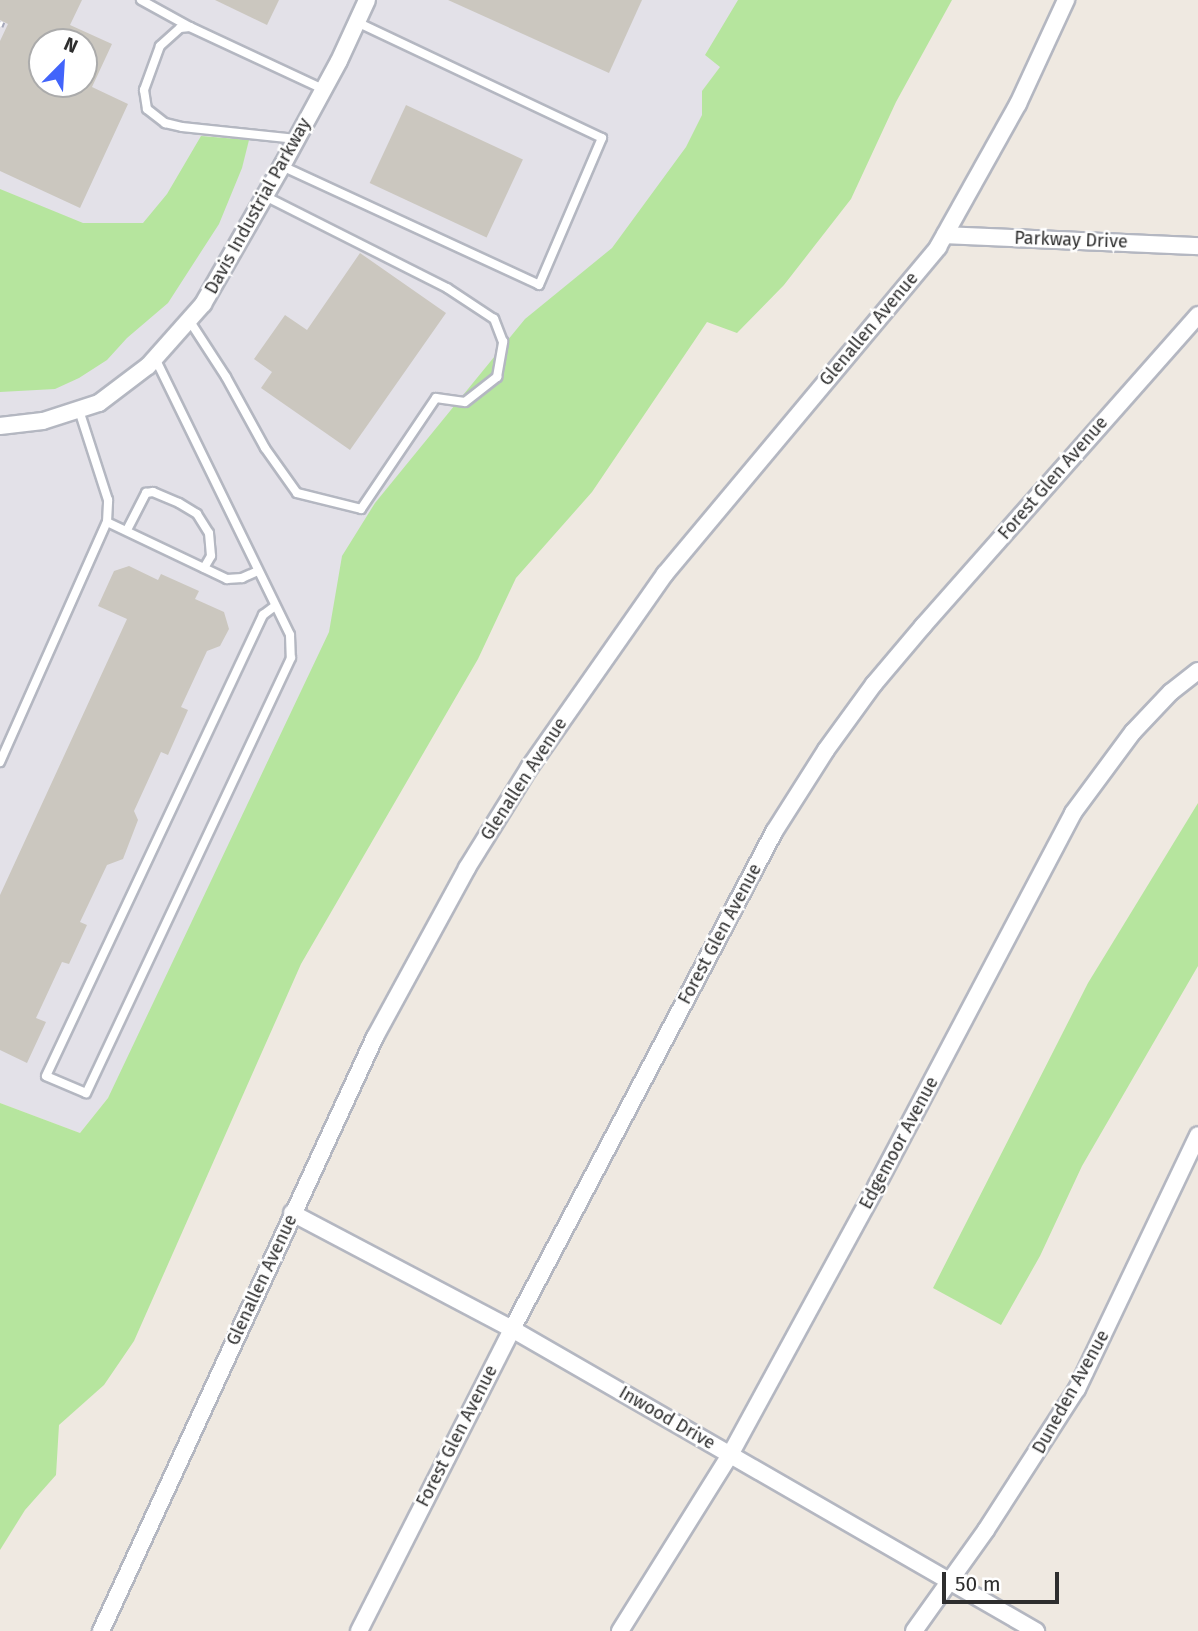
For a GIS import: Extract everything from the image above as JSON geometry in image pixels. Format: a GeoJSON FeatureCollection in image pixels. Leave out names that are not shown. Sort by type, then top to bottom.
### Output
{"type":"FeatureCollection","features":[{"type":"Feature","properties":{"kind":"street","name":"Davis Industrial Parkway"},"geometry":{"type":"LineString","coordinates":[[0,426],[43,421],[99,403],[155,358],[203,304],[282,166],[367,0]]}},
{"type":"Feature","properties":{"kind":"street","name":"Glenallen Avenue"},"geometry":{"type":"LineString","coordinates":[[101,1631],[292,1213],[376,1037],[467,868],[529,768],[666,574],[944,235],[1017,104],[1066,0]]}},
{"type":"Feature","properties":{"kind":"street","name":"Parkway Drive"},"geometry":{"type":"LineString","coordinates":[[944,235],[1198,246]]}},
{"type":"Feature","properties":{"kind":"street","name":"Forest Glen Avenue"},"geometry":{"type":"LineString","coordinates":[[359,1631],[512,1329],[774,832],[826,750],[906,645],[1198,314]]}},
{"type":"Feature","properties":{"kind":"street","name":"Edgemoor Avenue"},"geometry":{"type":"LineString","coordinates":[[620,1631],[730,1455],[877,1185],[1073,813],[1133,732],[1171,692],[1198,671]]}},
{"type":"Feature","properties":{"kind":"street","name":"Duneden Avenue"},"geometry":{"type":"LineString","coordinates":[[914,1631],[1032,1462],[1077,1389],[1198,1135]]}},
{"type":"Feature","properties":{"kind":"street","name":"Inwood Drive"},"geometry":{"type":"LineString","coordinates":[[292,1213],[512,1329],[1036,1631]]}},
{"type":"Feature","properties":{"kind":"lane"},"geometry":{"type":"LineString","coordinates":[[141,0],[190,27],[323,89]]}},
{"type":"Feature","properties":{"kind":"lane"},"geometry":{"type":"LineString","coordinates":[[282,166],[539,285],[602,138],[357,22]]}},
{"type":"Feature","properties":{"kind":"lane"},"geometry":{"type":"LineString","coordinates":[[190,27],[180,28],[160,46],[144,90],[147,109],[165,123],[182,127],[296,139]]}},
{"type":"Feature","properties":{"kind":"lane"},"geometry":{"type":"LineString","coordinates":[[189,320],[226,377],[265,448],[297,493],[361,509],[436,398],[465,402],[497,377],[503,342],[494,319],[447,288],[265,196]]}},
{"type":"Feature","properties":{"kind":"lane"},"geometry":{"type":"LineString","coordinates":[[155,358],[258,571],[275,606],[289,635],[291,657],[86,1093],[46,1076],[263,615],[275,606]]}},
{"type":"Feature","properties":{"kind":"lane"},"geometry":{"type":"LineString","coordinates":[[0,762],[107,522],[108,500],[79,410]]}},
{"type":"Feature","properties":{"kind":"lane"},"geometry":{"type":"LineString","coordinates":[[127,530],[146,493],[153,492],[179,503],[197,514],[209,533],[211,556],[204,568]]}},
{"type":"Feature","properties":{"kind":"lane"},"geometry":{"type":"LineString","coordinates":[[107,522],[227,579],[242,578],[258,571]]}},
{"type":"Feature","properties":{"kind":"shaded area"},"geometry":{"type":"Polygon","coordinates":[[[0,0],[801,0],[108,1098],[80,1133],[0,1103],[0,0]]]}},
{"type":"Feature","properties":{"kind":"green space"},"geometry":{"type":"Polygon","coordinates":[[[738,0],[952,0],[896,102],[851,199],[784,285],[737,333],[707,322],[592,492],[516,578],[478,659],[301,964],[134,1341],[104,1385],[59,1425],[56,1475],[25,1510],[0,1550],[0,1103],[80,1133],[108,1098],[329,632],[342,556],[375,503],[525,319],[612,248],[686,147],[702,115],[702,91],[720,67],[705,55],[738,0]]]}},
{"type":"Feature","properties":{"kind":"green space"},"geometry":{"type":"Polygon","coordinates":[[[201,136],[249,140],[242,168],[219,224],[168,303],[127,338],[107,360],[79,378],[55,389],[0,392],[0,189],[83,223],[143,223],[167,194],[201,136]]]}},
{"type":"Feature","properties":{"kind":"green space"},"geometry":{"type":"Polygon","coordinates":[[[1198,803],[1198,966],[1082,1166],[1040,1256],[1001,1325],[933,1288],[1088,983],[1198,803]]]}},
{"type":"Feature","properties":{"kind":"building"},"geometry":{"type":"Polygon","coordinates":[[[0,0],[82,0],[70,25],[77,28],[28,28],[28,98],[98,98],[98,90],[128,104],[80,208],[0,171],[0,41],[8,24],[0,20],[0,0]]]}},
{"type":"Feature","properties":{"kind":"building"},"geometry":{"type":"Polygon","coordinates":[[[215,0],[279,0],[267,25],[215,0]]]}},
{"type":"Feature","properties":{"kind":"building"},"geometry":{"type":"Polygon","coordinates":[[[448,0],[642,0],[609,73],[448,0]]]}},
{"type":"Feature","properties":{"kind":"building"},"geometry":{"type":"Polygon","coordinates":[[[98,38],[112,44],[98,74],[98,38]]]}},
{"type":"Feature","properties":{"kind":"building"},"geometry":{"type":"Polygon","coordinates":[[[406,105],[523,160],[487,237],[370,183],[406,105]]]}},
{"type":"Feature","properties":{"kind":"building"},"geometry":{"type":"Polygon","coordinates":[[[360,253],[446,313],[350,450],[261,388],[272,372],[254,359],[285,315],[307,330],[360,253]]]}},
{"type":"Feature","properties":{"kind":"building"},"geometry":{"type":"Polygon","coordinates":[[[129,566],[158,580],[161,574],[199,591],[195,599],[224,612],[229,629],[220,646],[207,651],[181,707],[188,710],[168,755],[161,752],[134,811],[138,820],[123,859],[107,865],[80,922],[87,925],[69,964],[62,962],[36,1018],[46,1022],[27,1063],[0,1050],[0,895],[127,619],[98,606],[114,571],[129,566]]]}},
{"type":"Feature","properties":{"kind":"railway"},"geometry":{"type":"LineString","coordinates":[[0,26],[2,21]]}}]}
